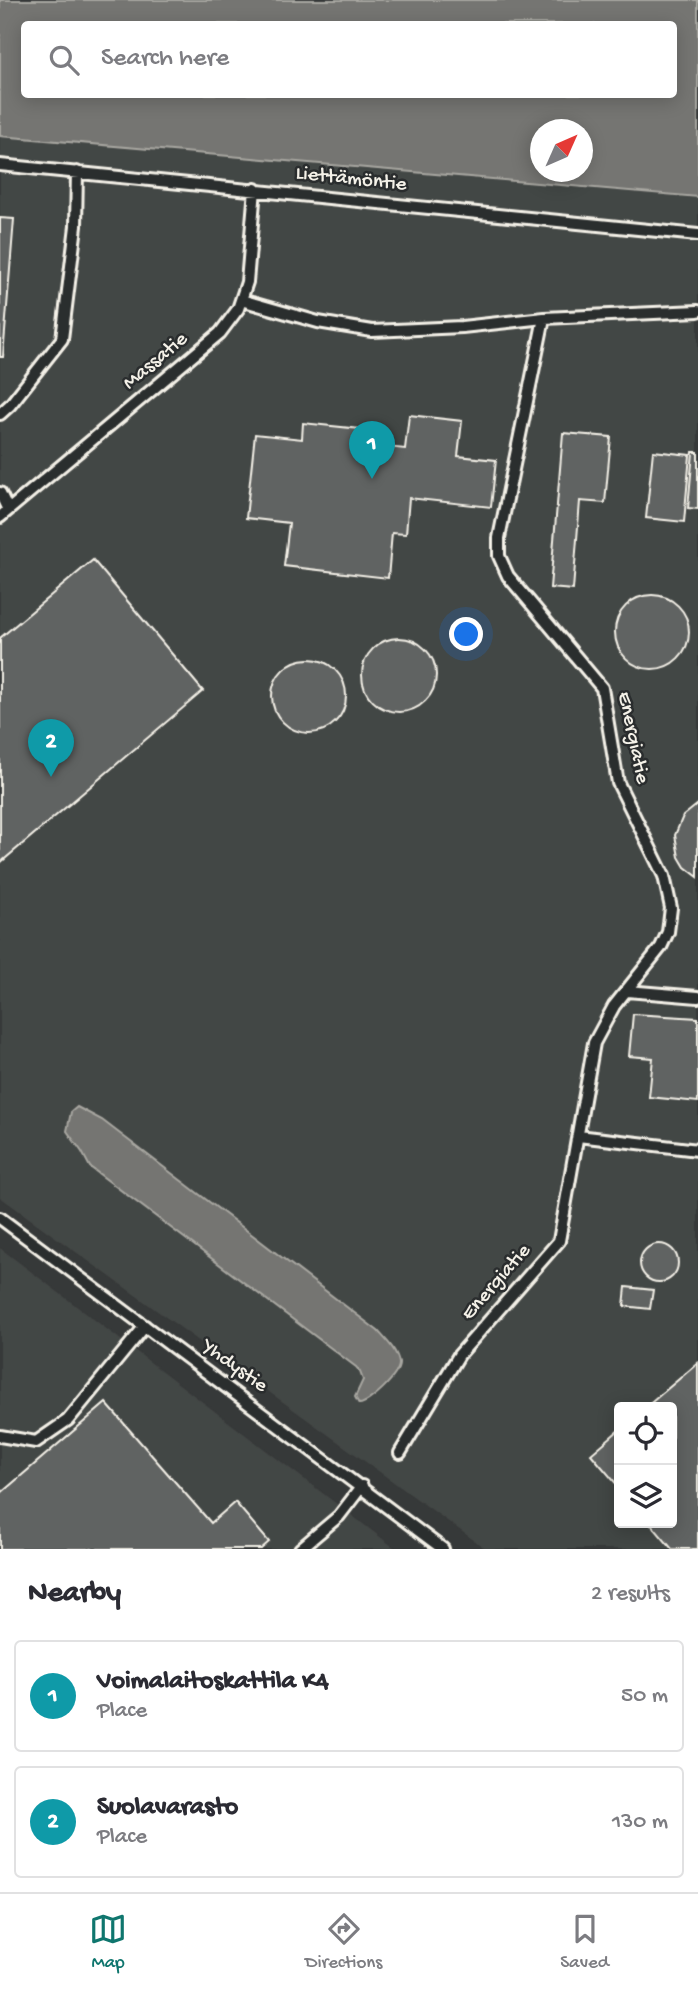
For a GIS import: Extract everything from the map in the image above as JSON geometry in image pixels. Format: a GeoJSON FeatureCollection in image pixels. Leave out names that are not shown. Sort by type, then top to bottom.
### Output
{"type":"FeatureCollection","features":[{"type":"Feature","properties":{"kind":"lane","name":"Liettämöntie"},"geometry":{"type":"LineString","coordinates":[[0,165],[698,235]]}},
{"type":"Feature","properties":{"kind":"lane"},"geometry":{"type":"LineString","coordinates":[[0,414],[62,339],[76,226],[77,172]]}},
{"type":"Feature","properties":{"kind":"lane","name":"Massatie"},"geometry":{"type":"LineString","coordinates":[[4,513],[220,333],[238,309],[247,282],[255,189]]}},
{"type":"Feature","properties":{"kind":"lane"},"geometry":{"type":"LineString","coordinates":[[241,300],[318,321],[372,331],[462,327],[544,318],[698,311]]}},
{"type":"Feature","properties":{"kind":"lane","name":"Energiatie"},"geometry":{"type":"LineString","coordinates":[[400,1453],[459,1355],[559,1241],[594,1043],[614,1006],[661,947],[668,932],[671,908],[664,876],[618,783],[601,688],[508,576],[499,556],[499,538],[544,318]]}},
{"type":"Feature","properties":{"kind":"lane"},"geometry":{"type":"LineString","coordinates":[[0,493],[4,513]]}},
{"type":"Feature","properties":{"kind":"lane"},"geometry":{"type":"LineString","coordinates":[[627,991],[698,997]]}},
{"type":"Feature","properties":{"kind":"lane"},"geometry":{"type":"LineString","coordinates":[[578,1136],[698,1150]]}},
{"type":"Feature","properties":{"kind":"lane","name":"Yhdystie"},"geometry":{"type":"LineString","coordinates":[[0,1219],[362,1486],[443,1549]]}},
{"type":"Feature","properties":{"kind":"lane"},"geometry":{"type":"LineString","coordinates":[[0,1436],[36,1442],[68,1420],[145,1326]]}},
{"type":"Feature","properties":{"kind":"lane"},"geometry":{"type":"LineString","coordinates":[[300,1549],[338,1517],[362,1486]]}},
{"type":"Feature","properties":{"kind":"shaded area"},"geometry":{"type":"Polygon","coordinates":[[[0,0],[698,0],[698,197],[0,136],[0,0]]]}},
{"type":"Feature","properties":{"kind":"shaded area"},"geometry":{"type":"Polygon","coordinates":[[[0,136],[698,197],[698,1549],[486,1549],[0,1197],[0,136]]]}},
{"type":"Feature","properties":{"kind":"shaded area"},"geometry":{"type":"Polygon","coordinates":[[[77,1107],[102,1120],[378,1331],[398,1358],[398,1368],[389,1382],[369,1400],[359,1404],[355,1397],[363,1380],[356,1367],[90,1167],[67,1131],[71,1112],[77,1107]]]}},
{"type":"Feature","properties":{"kind":"shaded area"},"geometry":{"type":"Polygon","coordinates":[[[0,1248],[396,1549],[0,1549],[0,1248]]]}},
{"type":"Feature","properties":{"kind":"building"},"geometry":{"type":"Polygon","coordinates":[[[0,218],[14,219],[3,357],[0,357],[0,218]]]}},
{"type":"Feature","properties":{"kind":"building"},"geometry":{"type":"Polygon","coordinates":[[[409,415],[462,421],[458,456],[496,460],[491,507],[409,498],[406,534],[392,533],[388,578],[284,566],[289,523],[246,518],[255,434],[302,439],[303,423],[360,429],[359,444],[405,449],[409,415]]]}},
{"type":"Feature","properties":{"kind":"building"},"geometry":{"type":"Polygon","coordinates":[[[563,433],[611,437],[605,503],[580,501],[573,590],[550,588],[563,433]]]}},
{"type":"Feature","properties":{"kind":"building"},"geometry":{"type":"Polygon","coordinates":[[[653,451],[690,455],[684,522],[646,518],[653,451]]]}},
{"type":"Feature","properties":{"kind":"building"},"geometry":{"type":"Polygon","coordinates":[[[693,452],[698,452],[698,509],[688,508],[693,452]]]}},
{"type":"Feature","properties":{"kind":"building"},"geometry":{"type":"Polygon","coordinates":[[[93,560],[203,691],[0,863],[0,638],[93,560]]]}},
{"type":"Feature","properties":{"kind":"building"},"geometry":{"type":"Polygon","coordinates":[[[659,595],[679,605],[687,618],[687,646],[679,659],[666,667],[645,669],[625,659],[617,646],[615,625],[625,605],[638,597],[659,595]]]}},
{"type":"Feature","properties":{"kind":"building"},"geometry":{"type":"Polygon","coordinates":[[[399,638],[420,644],[430,654],[436,675],[430,696],[420,706],[399,712],[378,706],[368,696],[362,675],[368,654],[378,644],[399,638]]]}},
{"type":"Feature","properties":{"kind":"building"},"geometry":{"type":"Polygon","coordinates":[[[309,659],[330,665],[340,675],[346,696],[340,717],[330,727],[309,733],[288,727],[278,717],[272,696],[278,675],[288,665],[309,659]]]}},
{"type":"Feature","properties":{"kind":"building"},"geometry":{"type":"Polygon","coordinates":[[[698,804],[698,877],[685,867],[679,857],[675,835],[683,816],[698,804]]]}},
{"type":"Feature","properties":{"kind":"building"},"geometry":{"type":"Polygon","coordinates":[[[633,1014],[698,1018],[698,1102],[649,1097],[653,1058],[629,1056],[633,1014]]]}},
{"type":"Feature","properties":{"kind":"building"},"geometry":{"type":"Polygon","coordinates":[[[659,1244],[673,1249],[678,1263],[673,1277],[659,1282],[645,1277],[640,1263],[645,1249],[659,1244]]]}},
{"type":"Feature","properties":{"kind":"building"},"geometry":{"type":"Polygon","coordinates":[[[626,1287],[653,1290],[650,1309],[624,1306],[626,1287]]]}},
{"type":"Feature","properties":{"kind":"building"},"geometry":{"type":"Polygon","coordinates":[[[698,1363],[698,1549],[672,1549],[654,1528],[677,1528],[677,1402],[652,1402],[698,1363]]]}},
{"type":"Feature","properties":{"kind":"building"},"geometry":{"type":"Polygon","coordinates":[[[106,1403],[211,1523],[235,1502],[269,1542],[261,1549],[0,1549],[0,1494],[106,1403]]]}},
{"type":"Feature","properties":{"kind":"building"},"geometry":{"type":"Polygon","coordinates":[[[614,1434],[614,1481],[591,1454],[614,1434]]]}},
{"type":"Feature","properties":{"kind":"place","name":"Voimalaitoskattila K4"},"geometry":{"type":"Point","coordinates":[372,479]}},
{"type":"Feature","properties":{"kind":"place","name":"Suolavarasto"},"geometry":{"type":"Point","coordinates":[51,777]}}]}
